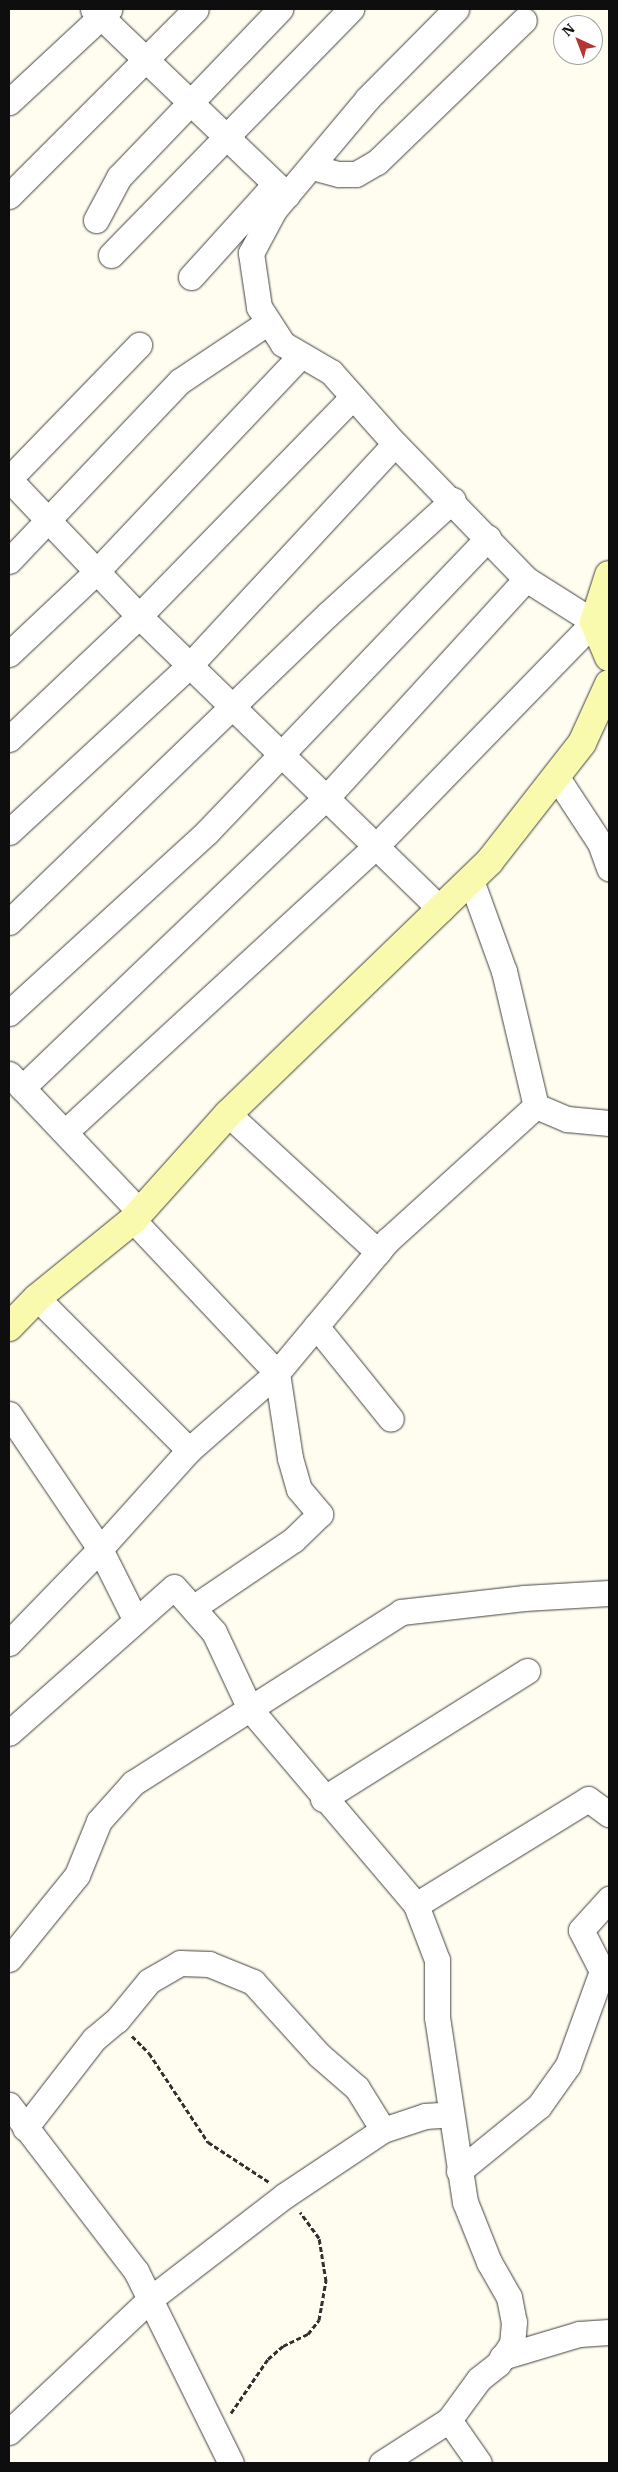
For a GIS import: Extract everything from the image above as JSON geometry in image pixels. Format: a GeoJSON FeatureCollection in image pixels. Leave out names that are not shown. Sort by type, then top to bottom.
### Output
{"type":"FeatureCollection","features":[{"type":"Feature","properties":{"kind":"street"},"geometry":{"type":"LineString","coordinates":[[9,196],[144,58],[196,9]]}},
{"type":"Feature","properties":{"kind":"street"},"geometry":{"type":"LineString","coordinates":[[96,220],[119,177],[280,9]]}},
{"type":"Feature","properties":{"kind":"street"},"geometry":{"type":"LineString","coordinates":[[111,255],[225,136],[351,9]]}},
{"type":"Feature","properties":{"kind":"street"},"geometry":{"type":"LineString","coordinates":[[191,277],[281,190],[312,167],[367,100],[456,9]]}},
{"type":"Feature","properties":{"kind":"street"},"geometry":{"type":"LineString","coordinates":[[9,102],[101,11],[144,58],[281,190]]}},
{"type":"Feature","properties":{"kind":"street"},"geometry":{"type":"LineString","coordinates":[[312,167],[339,174],[356,174],[377,162],[524,20]]}},
{"type":"Feature","properties":{"kind":"street"},"geometry":{"type":"LineString","coordinates":[[281,190],[274,210],[251,253],[259,307],[283,344],[330,372],[395,444],[453,500],[526,579],[594,622],[609,657]]}},
{"type":"Feature","properties":{"kind":"street"},"geometry":{"type":"LineString","coordinates":[[9,561],[50,521],[180,382],[268,322]]}},
{"type":"Feature","properties":{"kind":"street"},"geometry":{"type":"LineString","coordinates":[[139,345],[9,479],[139,616],[328,797],[441,910]]}},
{"type":"Feature","properties":{"kind":"street"},"geometry":{"type":"LineString","coordinates":[[9,654],[97,571],[301,355]]}},
{"type":"Feature","properties":{"kind":"street"},"geometry":{"type":"LineString","coordinates":[[9,738],[139,616],[353,397]]}},
{"type":"Feature","properties":{"kind":"street"},"geometry":{"type":"LineString","coordinates":[[9,832],[190,665],[395,444]]}},
{"type":"Feature","properties":{"kind":"street"},"geometry":{"type":"LineString","coordinates":[[9,922],[234,707],[328,614],[453,500]]}},
{"type":"Feature","properties":{"kind":"street"},"geometry":{"type":"LineString","coordinates":[[9,1013],[207,832],[284,755],[488,538]]}},
{"type":"Feature","properties":{"kind":"street"},"geometry":{"type":"LineString","coordinates":[[65,1132],[377,845],[594,622],[609,574]]}},
{"type":"Feature","properties":{"kind":"street"},"geometry":{"type":"LineString","coordinates":[[194,1607],[293,1540],[320,1514],[299,1489],[290,1458],[277,1373],[65,1132],[15,1081],[328,797],[526,579]]}},
{"type":"Feature","properties":{"kind":"street"},"geometry":{"type":"LineString","coordinates":[[9,1327],[36,1298],[137,1216],[228,1114],[489,862],[582,743],[609,684]]}},
{"type":"Feature","properties":{"kind":"street"},"geometry":{"type":"LineString","coordinates":[[556,776],[600,843],[609,868]]}},
{"type":"Feature","properties":{"kind":"street"},"geometry":{"type":"LineString","coordinates":[[471,880],[504,971],[536,1106]]}},
{"type":"Feature","properties":{"kind":"street"},"geometry":{"type":"LineString","coordinates":[[536,1106],[567,1119],[609,1123]]}},
{"type":"Feature","properties":{"kind":"street"},"geometry":{"type":"LineString","coordinates":[[9,1643],[100,1549],[189,1450],[277,1373],[378,1252],[536,1106]]}},
{"type":"Feature","properties":{"kind":"street"},"geometry":{"type":"LineString","coordinates":[[228,1114],[378,1252]]}},
{"type":"Feature","properties":{"kind":"street"},"geometry":{"type":"LineString","coordinates":[[36,1298],[189,1450]]}},
{"type":"Feature","properties":{"kind":"street"},"geometry":{"type":"LineString","coordinates":[[316,1326],[390,1419]]}},
{"type":"Feature","properties":{"kind":"street"},"geometry":{"type":"LineString","coordinates":[[10,1418],[100,1549],[135,1619]]}},
{"type":"Feature","properties":{"kind":"street"},"geometry":{"type":"LineString","coordinates":[[10,1729],[174,1587],[194,1607],[214,1632],[250,1710],[323,1799],[416,1905],[437,1960],[437,2018],[465,2202],[489,2262],[509,2297],[514,2322],[512,2344],[502,2357],[479,2379],[449,2420],[382,2463]]}},
{"type":"Feature","properties":{"kind":"street"},"geometry":{"type":"LineString","coordinates":[[9,1960],[77,1875],[99,1821],[133,1783],[401,1612],[524,1598],[609,1593]]}},
{"type":"Feature","properties":{"kind":"street"},"geometry":{"type":"LineString","coordinates":[[323,1799],[527,1671]]}},
{"type":"Feature","properties":{"kind":"street"},"geometry":{"type":"LineString","coordinates":[[416,1905],[588,1799],[609,1814]]}},
{"type":"Feature","properties":{"kind":"street"},"geometry":{"type":"LineString","coordinates":[[459,2171],[539,2106],[568,2064],[606,1970],[581,1930],[609,1899]]}},
{"type":"Feature","properties":{"kind":"street"},"geometry":{"type":"LineString","coordinates":[[231,2463],[149,2300],[136,2270],[14,2115],[94,2039],[117,2020],[149,1981],[180,1963],[209,1964],[253,1982],[319,2055],[357,2088],[383,2130]]}},
{"type":"Feature","properties":{"kind":"street"},"geometry":{"type":"LineString","coordinates":[[9,2432],[149,2300],[284,2196],[383,2130],[425,2116],[451,2114]]}},
{"type":"Feature","properties":{"kind":"street"},"geometry":{"type":"LineString","coordinates":[[502,2357],[580,2334],[609,2332]]}},
{"type":"Feature","properties":{"kind":"street"},"geometry":{"type":"LineString","coordinates":[[449,2420],[479,2463]]}},
{"type":"Feature","properties":{"kind":"path"},"geometry":{"type":"LineString","coordinates":[[117,2020],[149,2053],[208,2142],[268,2180],[310,2222],[319,2238],[326,2281],[318,2320],[308,2334],[283,2346],[254,2375],[219,2438]]}}]}
